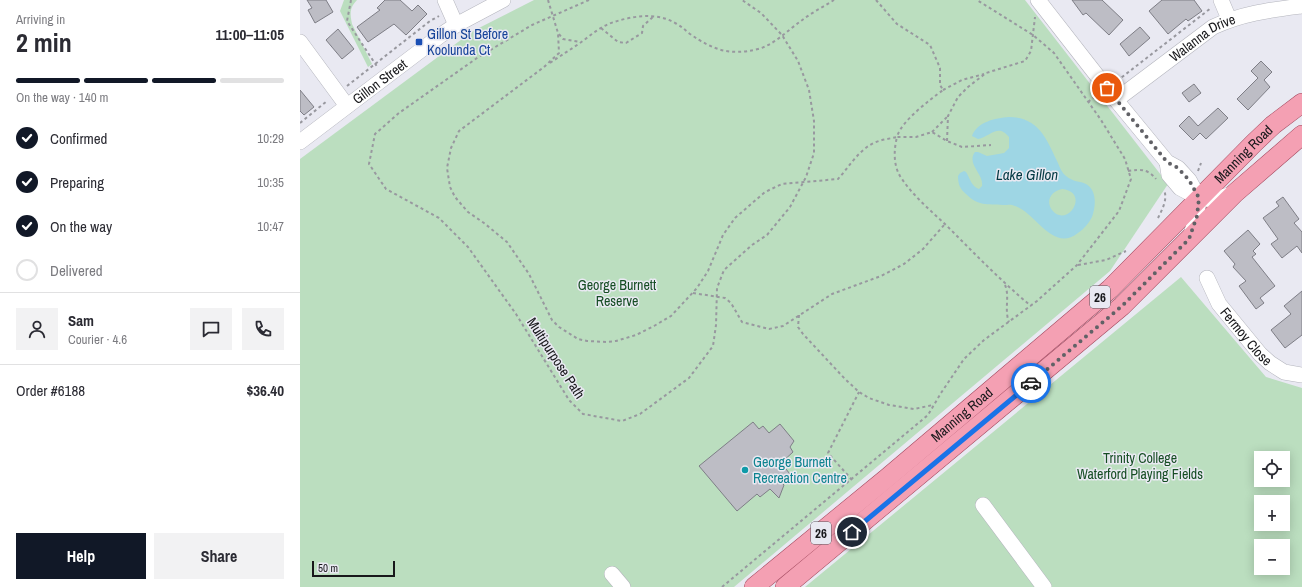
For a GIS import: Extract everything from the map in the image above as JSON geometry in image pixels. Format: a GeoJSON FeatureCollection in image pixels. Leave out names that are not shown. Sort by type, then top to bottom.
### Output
{"type":"FeatureCollection","features":[{"type":"Feature","properties":{"kind":"main road","name":"Manning Road"},"geometry":{"type":"LineString","coordinates":[[754,587],[887,478],[1110,289],[1273,125],[1302,102]]}},
{"type":"Feature","properties":{"kind":"main road","name":"Manning Road"},"geometry":{"type":"LineString","coordinates":[[785,587],[1122,306],[1235,193],[1302,135]]}},
{"type":"Feature","properties":{"kind":"street"},"geometry":{"type":"LineString","coordinates":[[445,0],[456,25]]}},
{"type":"Feature","properties":{"kind":"street","name":"Gillon Street"},"geometry":{"type":"LineString","coordinates":[[300,142],[423,47],[456,25],[504,0]]}},
{"type":"Feature","properties":{"kind":"street"},"geometry":{"type":"LineString","coordinates":[[1217,3],[1229,19]]}},
{"type":"Feature","properties":{"kind":"street"},"geometry":{"type":"LineString","coordinates":[[1038,5],[1167,162],[1169,175],[1180,188],[1199,198],[1213,200],[1235,193]]}},
{"type":"Feature","properties":{"kind":"street","name":"Walanna Drive"},"geometry":{"type":"LineString","coordinates":[[1116,100],[1213,27],[1229,19],[1249,13],[1302,6]]}},
{"type":"Feature","properties":{"kind":"street"},"geometry":{"type":"LineString","coordinates":[[300,42],[347,106]]}},
{"type":"Feature","properties":{"kind":"street"},"geometry":{"type":"LineString","coordinates":[[1189,239],[1197,216],[1199,198]]}},
{"type":"Feature","properties":{"kind":"street","name":"Fermoy Close"},"geometry":{"type":"LineString","coordinates":[[1207,278],[1219,304],[1260,354],[1284,372],[1302,375]]}},
{"type":"Feature","properties":{"kind":"street"},"geometry":{"type":"LineString","coordinates":[[983,505],[1044,587]]}},
{"type":"Feature","properties":{"kind":"street"},"geometry":{"type":"LineString","coordinates":[[612,574],[623,587]]}},
{"type":"Feature","properties":{"kind":"path"},"geometry":{"type":"LineString","coordinates":[[351,0],[347,21],[384,78]]}},
{"type":"Feature","properties":{"kind":"path"},"geometry":{"type":"LineString","coordinates":[[544,67],[559,53],[558,33],[548,0]]}},
{"type":"Feature","properties":{"kind":"path","name":"Multipurpose Path"},"geometry":{"type":"LineString","coordinates":[[589,0],[532,25],[477,58],[399,113],[375,134],[369,164],[386,189],[439,218],[468,247],[516,314],[569,400],[583,414],[622,421],[640,414],[689,378],[713,346],[716,325],[717,288],[724,270],[752,245],[767,235],[790,207],[804,182],[814,153],[814,121],[809,90],[798,61],[782,35],[761,13],[742,0]]}},
{"type":"Feature","properties":{"kind":"path"},"geometry":{"type":"LineString","coordinates":[[834,0],[802,20],[776,40],[760,49],[742,52],[725,52],[709,45],[675,22],[654,16],[646,15],[631,17],[612,22],[544,67],[459,131],[451,148],[447,168],[450,187],[455,197],[468,212],[507,242],[529,274],[552,320],[568,334],[578,339],[587,341],[616,341],[636,335],[671,316],[693,293],[708,271],[723,235],[735,218],[765,192],[782,184],[838,179],[862,151],[871,144],[881,140],[897,137],[916,137],[932,132],[948,116],[958,97],[986,73]]}},
{"type":"Feature","properties":{"kind":"path"},"geometry":{"type":"LineString","coordinates":[[876,0],[897,24],[930,45],[940,68],[940,85],[942,90]]}},
{"type":"Feature","properties":{"kind":"path"},"geometry":{"type":"LineString","coordinates":[[722,587],[928,415],[964,359],[984,340],[1031,306],[1077,265],[1119,211],[1131,179],[1125,159],[1101,120],[1054,53],[1033,35],[977,0]]}},
{"type":"Feature","properties":{"kind":"path"},"geometry":{"type":"LineString","coordinates":[[1117,81],[1217,3]]}},
{"type":"Feature","properties":{"kind":"path"},"geometry":{"type":"LineString","coordinates":[[1031,306],[1005,284],[918,199],[899,175],[894,149],[898,133],[920,108],[942,90],[962,80],[1025,61],[1031,51],[1033,27],[1038,5]]}},
{"type":"Feature","properties":{"kind":"path"},"geometry":{"type":"LineString","coordinates":[[346,87],[430,21],[441,15]]}},
{"type":"Feature","properties":{"kind":"path"},"geometry":{"type":"LineString","coordinates":[[601,28],[618,42],[626,43],[642,33],[643,26],[654,16]]}},
{"type":"Feature","properties":{"kind":"path"},"geometry":{"type":"LineString","coordinates":[[558,33],[563,39],[570,42],[581,42]]}},
{"type":"Feature","properties":{"kind":"path"},"geometry":{"type":"LineString","coordinates":[[1088,102],[1100,94]]}},
{"type":"Feature","properties":{"kind":"path"},"geometry":{"type":"LineString","coordinates":[[300,123],[330,100]]}},
{"type":"Feature","properties":{"kind":"path"},"geometry":{"type":"LineString","coordinates":[[947,141],[948,116]]}},
{"type":"Feature","properties":{"kind":"path"},"geometry":{"type":"LineString","coordinates":[[932,132],[947,141],[962,147],[991,145]]}},
{"type":"Feature","properties":{"kind":"path"},"geometry":{"type":"LineString","coordinates":[[1196,174],[1201,163]]}},
{"type":"Feature","properties":{"kind":"path"},"geometry":{"type":"LineString","coordinates":[[1128,171],[1141,169],[1151,172],[1158,180]]}},
{"type":"Feature","properties":{"kind":"path"},"geometry":{"type":"LineString","coordinates":[[1157,219],[1162,210],[1166,195],[1162,184]]}},
{"type":"Feature","properties":{"kind":"path"},"geometry":{"type":"LineString","coordinates":[[693,293],[725,298],[731,303],[742,322],[769,329],[783,326],[832,294],[882,276],[904,264],[923,249],[945,224]]}},
{"type":"Feature","properties":{"kind":"path"},"geometry":{"type":"LineString","coordinates":[[1077,265],[1106,260],[1125,251],[1131,246]]}},
{"type":"Feature","properties":{"kind":"path"},"geometry":{"type":"LineString","coordinates":[[1005,284],[1008,290],[1007,310],[1009,322]]}},
{"type":"Feature","properties":{"kind":"path"},"geometry":{"type":"LineString","coordinates":[[799,315],[798,327],[802,334],[845,380],[859,392],[869,398],[889,405],[914,409],[934,405]]}},
{"type":"Feature","properties":{"kind":"path"},"geometry":{"type":"LineString","coordinates":[[852,480],[828,452],[859,392]]}},
{"type":"Feature","properties":{"kind":"green space"},"geometry":{"type":"Polygon","coordinates":[[[344,0],[357,0],[351,8],[351,20],[372,64],[368,67],[340,11],[344,0]]]}},
{"type":"Feature","properties":{"kind":"green space","name":"George Burnett Reserve"},"geometry":{"type":"Polygon","coordinates":[[[534,0],[1025,0],[1168,184],[1110,271],[734,587],[300,587],[300,159],[473,31],[534,0]]]}},
{"type":"Feature","properties":{"kind":"green space","name":"Trinity College Waterford Playing Fields"},"geometry":{"type":"Polygon","coordinates":[[[1181,277],[1266,377],[1302,388],[1302,587],[805,587],[1181,277]]]}},
{"type":"Feature","properties":{"kind":"water","name":"Lake Gillon"},"geometry":{"type":"Polygon","coordinates":[[[1019,118],[1035,125],[1046,138],[1063,173],[1071,179],[1086,184],[1092,190],[1095,203],[1092,217],[1086,226],[1078,233],[1069,238],[1061,238],[1053,235],[1045,230],[1023,210],[1010,205],[987,204],[975,201],[970,198],[961,188],[958,176],[964,171],[976,188],[979,189],[982,186],[982,182],[973,161],[975,152],[987,156],[1004,153],[1009,148],[1009,137],[1001,131],[994,132],[978,139],[972,136],[974,131],[982,124],[992,120],[1019,118]],[[1062,189],[1058,190],[1049,199],[1052,210],[1058,215],[1064,215],[1074,208],[1076,202],[1075,196],[1071,192],[1062,189]]]}},
{"type":"Feature","properties":{"kind":"building"},"geometry":{"type":"Polygon","coordinates":[[[307,0],[326,0],[333,12],[315,23],[308,10],[312,8],[307,0]]]}},
{"type":"Feature","properties":{"kind":"building"},"geometry":{"type":"Polygon","coordinates":[[[385,0],[400,0],[412,11],[418,5],[427,14],[406,35],[394,24],[368,42],[357,27],[380,10],[377,8],[385,0]]]}},
{"type":"Feature","properties":{"kind":"building"},"geometry":{"type":"Polygon","coordinates":[[[1072,0],[1102,0],[1123,20],[1109,35],[1086,13],[1083,15],[1072,0]]]}},
{"type":"Feature","properties":{"kind":"building"},"geometry":{"type":"Polygon","coordinates":[[[1162,0],[1194,0],[1202,11],[1188,21],[1186,19],[1168,34],[1149,11],[1162,0]]]}},
{"type":"Feature","properties":{"kind":"building"},"geometry":{"type":"Polygon","coordinates":[[[1140,27],[1150,38],[1129,56],[1120,44],[1140,27]]]}},
{"type":"Feature","properties":{"kind":"building"},"geometry":{"type":"Polygon","coordinates":[[[338,29],[354,49],[342,59],[326,40],[338,29]]]}},
{"type":"Feature","properties":{"kind":"building"},"geometry":{"type":"Polygon","coordinates":[[[1261,61],[1272,72],[1264,80],[1270,87],[1248,110],[1237,99],[1258,78],[1251,71],[1261,61]]]}},
{"type":"Feature","properties":{"kind":"building"},"geometry":{"type":"Polygon","coordinates":[[[1194,84],[1201,93],[1189,102],[1182,93],[1194,84]]]}},
{"type":"Feature","properties":{"kind":"building"},"geometry":{"type":"Polygon","coordinates":[[[300,90],[314,107],[304,115],[300,111],[300,90]]]}},
{"type":"Feature","properties":{"kind":"building"},"geometry":{"type":"Polygon","coordinates":[[[1218,108],[1228,118],[1206,139],[1200,133],[1193,140],[1179,126],[1189,116],[1198,126],[1218,108]]]}},
{"type":"Feature","properties":{"kind":"building"},"geometry":{"type":"Polygon","coordinates":[[[1283,197],[1299,219],[1294,223],[1302,232],[1302,253],[1297,246],[1282,258],[1271,244],[1278,239],[1263,218],[1279,206],[1276,202],[1283,197]]]}},
{"type":"Feature","properties":{"kind":"building"},"geometry":{"type":"Polygon","coordinates":[[[1248,230],[1260,244],[1253,251],[1256,254],[1252,257],[1275,286],[1260,298],[1264,303],[1256,309],[1239,286],[1246,281],[1233,267],[1235,264],[1224,251],[1248,230]]]}},
{"type":"Feature","properties":{"kind":"building"},"geometry":{"type":"Polygon","coordinates":[[[1302,291],[1302,335],[1285,348],[1271,330],[1291,314],[1284,306],[1302,291]]]}},
{"type":"Feature","properties":{"kind":"building","name":"George Burnett Recreation Centre"},"geometry":{"type":"Polygon","coordinates":[[[753,422],[759,429],[763,426],[769,433],[780,424],[794,441],[790,447],[793,452],[781,463],[790,474],[781,482],[784,485],[779,498],[770,489],[760,497],[757,494],[737,511],[699,466],[753,422]]]}},
{"type":"Feature","properties":{"kind":"way so far"},"geometry":{"type":"LineString","coordinates":[[1031,383],[1122,306],[1145,284],[1189,239],[1197,216],[1199,198],[1189,180],[1178,168],[1167,162],[1107,88]]}},
{"type":"Feature","properties":{"kind":"place","name":"Gillon St Before Koolunda Ct"},"geometry":{"type":"Point","coordinates":[419,42]}},
{"type":"Feature","properties":{"kind":"place","name":"George Burnett Recreation Centre"},"geometry":{"type":"Point","coordinates":[745,470]}},
{"type":"Feature","properties":{"kind":"route"},"geometry":{"type":"LineString","coordinates":[[852,532],[1031,383]]}}]}
